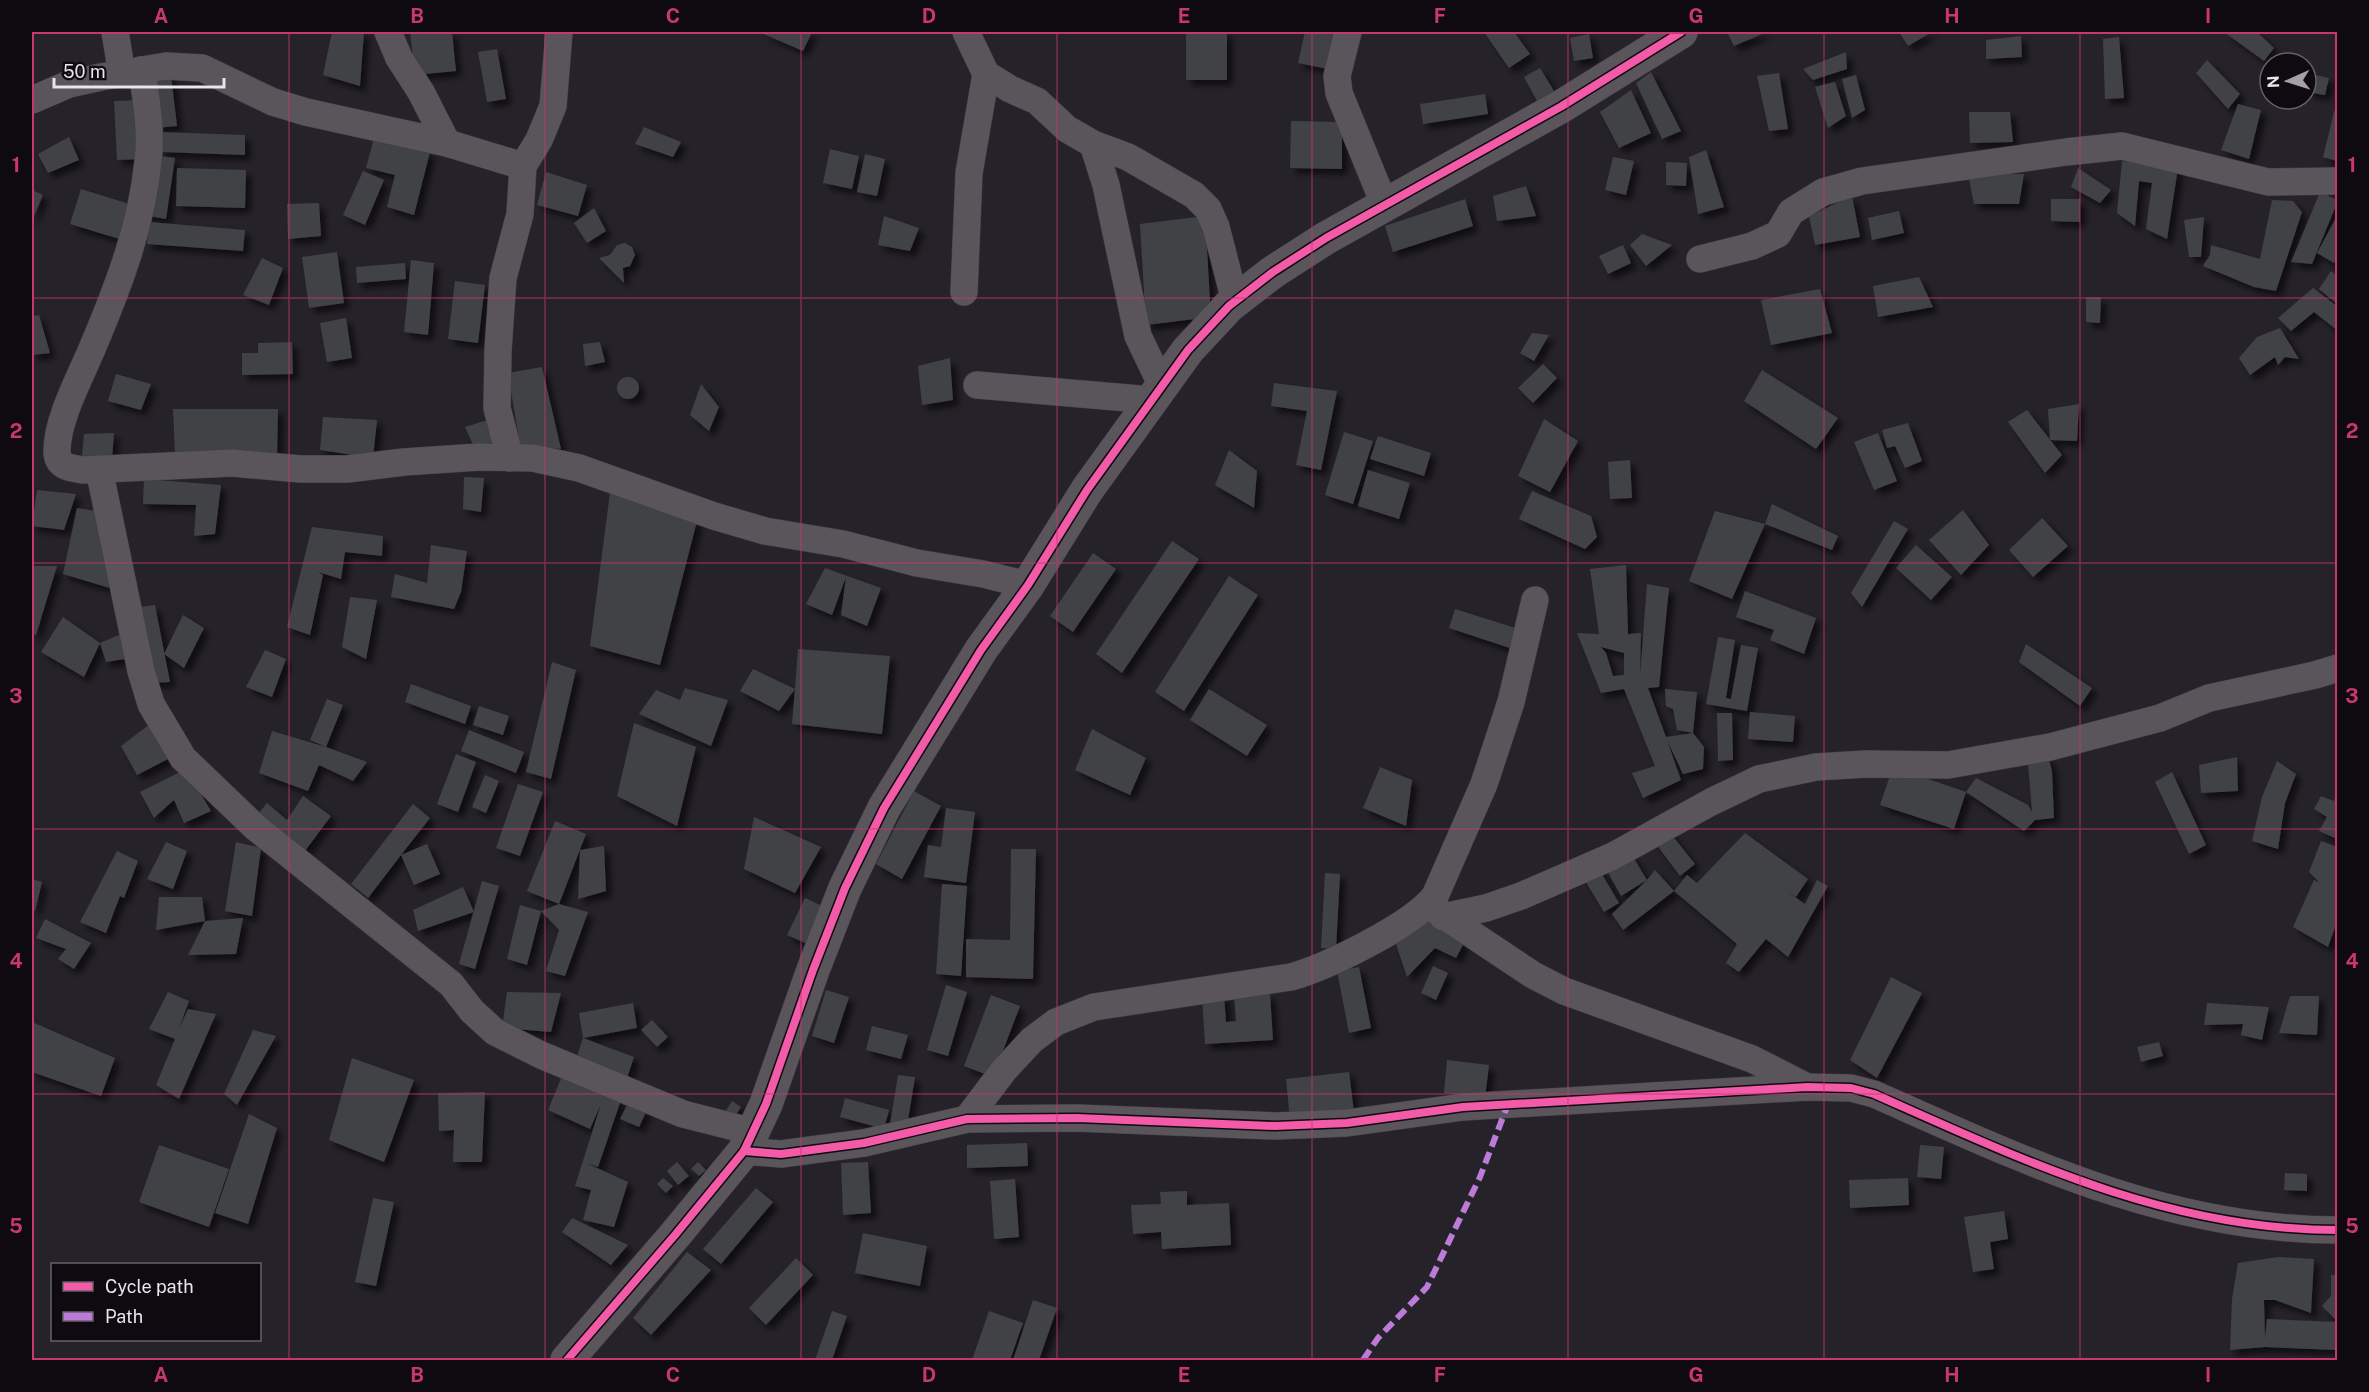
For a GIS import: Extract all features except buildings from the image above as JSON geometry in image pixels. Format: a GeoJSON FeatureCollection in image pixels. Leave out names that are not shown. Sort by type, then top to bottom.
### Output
{"type":"FeatureCollection","features":[{"type":"Feature","properties":{"kind":"street"},"geometry":{"type":"LineString","coordinates":[[115,32],[147,102],[148,161],[134,238],[95,343],[70,400],[57,451],[59,461],[66,467],[83,470],[232,463],[301,469],[347,469],[404,462],[479,457],[533,458],[579,468],[714,516],[765,531],[843,544],[917,563],[983,574],[1028,585]]}},
{"type":"Feature","properties":{"kind":"street"},"geometry":{"type":"LineString","coordinates":[[388,32],[399,58],[421,92],[447,144]]}},
{"type":"Feature","properties":{"kind":"street"},"geometry":{"type":"LineString","coordinates":[[510,458],[497,408],[503,278],[520,214],[523,166],[539,140],[553,106],[559,32]]}},
{"type":"Feature","properties":{"kind":"street"},"geometry":{"type":"LineString","coordinates":[[966,32],[986,74],[1037,101],[1067,129],[1093,144],[1128,157],[1194,195],[1208,209],[1216,227],[1235,301]]}},
{"type":"Feature","properties":{"kind":"street"},"geometry":{"type":"LineString","coordinates":[[1348,32],[1337,76],[1339,93],[1385,206]]}},
{"type":"Feature","properties":{"kind":"street"},"geometry":{"type":"LineString","coordinates":[[567,1360],[749,1141],[766,1104],[813,970],[845,888],[884,808],[981,650],[1028,585],[1087,490],[1188,350],[1235,301],[1273,272],[1326,238],[1562,106],[1681,32]]}},
{"type":"Feature","properties":{"kind":"street"},"geometry":{"type":"LineString","coordinates":[[32,100],[69,84],[132,72],[166,66],[202,68],[273,102],[306,112],[447,144],[523,166]]}},
{"type":"Feature","properties":{"kind":"street"},"geometry":{"type":"LineString","coordinates":[[964,292],[969,173],[986,74]]}},
{"type":"Feature","properties":{"kind":"street"},"geometry":{"type":"LineString","coordinates":[[1093,144],[1106,185],[1138,336],[1156,393]]}},
{"type":"Feature","properties":{"kind":"street"},"geometry":{"type":"LineString","coordinates":[[1700,259],[1752,246],[1778,234],[1791,212],[1823,192],[1862,181],[2066,152],[2122,146],[2268,182],[2337,181]]}},
{"type":"Feature","properties":{"kind":"street"},"geometry":{"type":"LineString","coordinates":[[977,385],[1156,393]]}},
{"type":"Feature","properties":{"kind":"street"},"geometry":{"type":"LineString","coordinates":[[99,469],[141,671],[151,704],[183,758],[255,827],[451,984],[472,1011],[495,1032],[541,1055],[781,1154],[864,1143],[968,1119],[1077,1118],[1275,1126],[1347,1123],[1463,1107],[1807,1087],[1851,1088],[1874,1094],[2043,1169],[2158,1206],[2258,1226],[2337,1230]]}},
{"type":"Feature","properties":{"kind":"street"},"geometry":{"type":"LineString","coordinates":[[1436,910],[1435,896],[1484,784],[1511,702],[1535,600]]}},
{"type":"Feature","properties":{"kind":"street"},"geometry":{"type":"LineString","coordinates":[[968,1119],[1018,1055],[1032,1040],[1056,1022],[1094,1007],[1291,978],[1316,970],[1399,926],[1436,910],[1486,908],[1521,896],[1603,861],[1759,779],[1816,767],[1866,764],[1948,765],[2050,747],[2160,718],[2209,698],[2337,668]]}},
{"type":"Feature","properties":{"kind":"street"},"geometry":{"type":"LineString","coordinates":[[1436,910],[1533,975],[1564,991],[1752,1059],[1807,1087]]}},
{"type":"Feature","properties":{"kind":"marked path"},"geometry":{"type":"LineString","coordinates":[[1363,1360],[1378,1338],[1427,1287],[1480,1177],[1508,1104]]}},
{"type":"Feature","properties":{"kind":"cycle path"},"geometry":{"type":"LineString","coordinates":[[567,1360],[744,1151],[766,1104],[813,970],[845,888],[884,808],[981,650],[1028,585],[1087,490],[1188,350],[1229,306],[1273,272],[1326,238],[1562,106],[1681,32]]}},
{"type":"Feature","properties":{"kind":"cycle path"},"geometry":{"type":"LineString","coordinates":[[744,1151],[781,1154],[864,1143],[967,1119],[1077,1118],[1275,1126],[1347,1123],[1463,1107],[1807,1087],[1851,1088],[1874,1094],[1986,1144],[2042,1166],[2156,1205],[2215,1218],[2275,1227],[2338,1230]]}}]}
